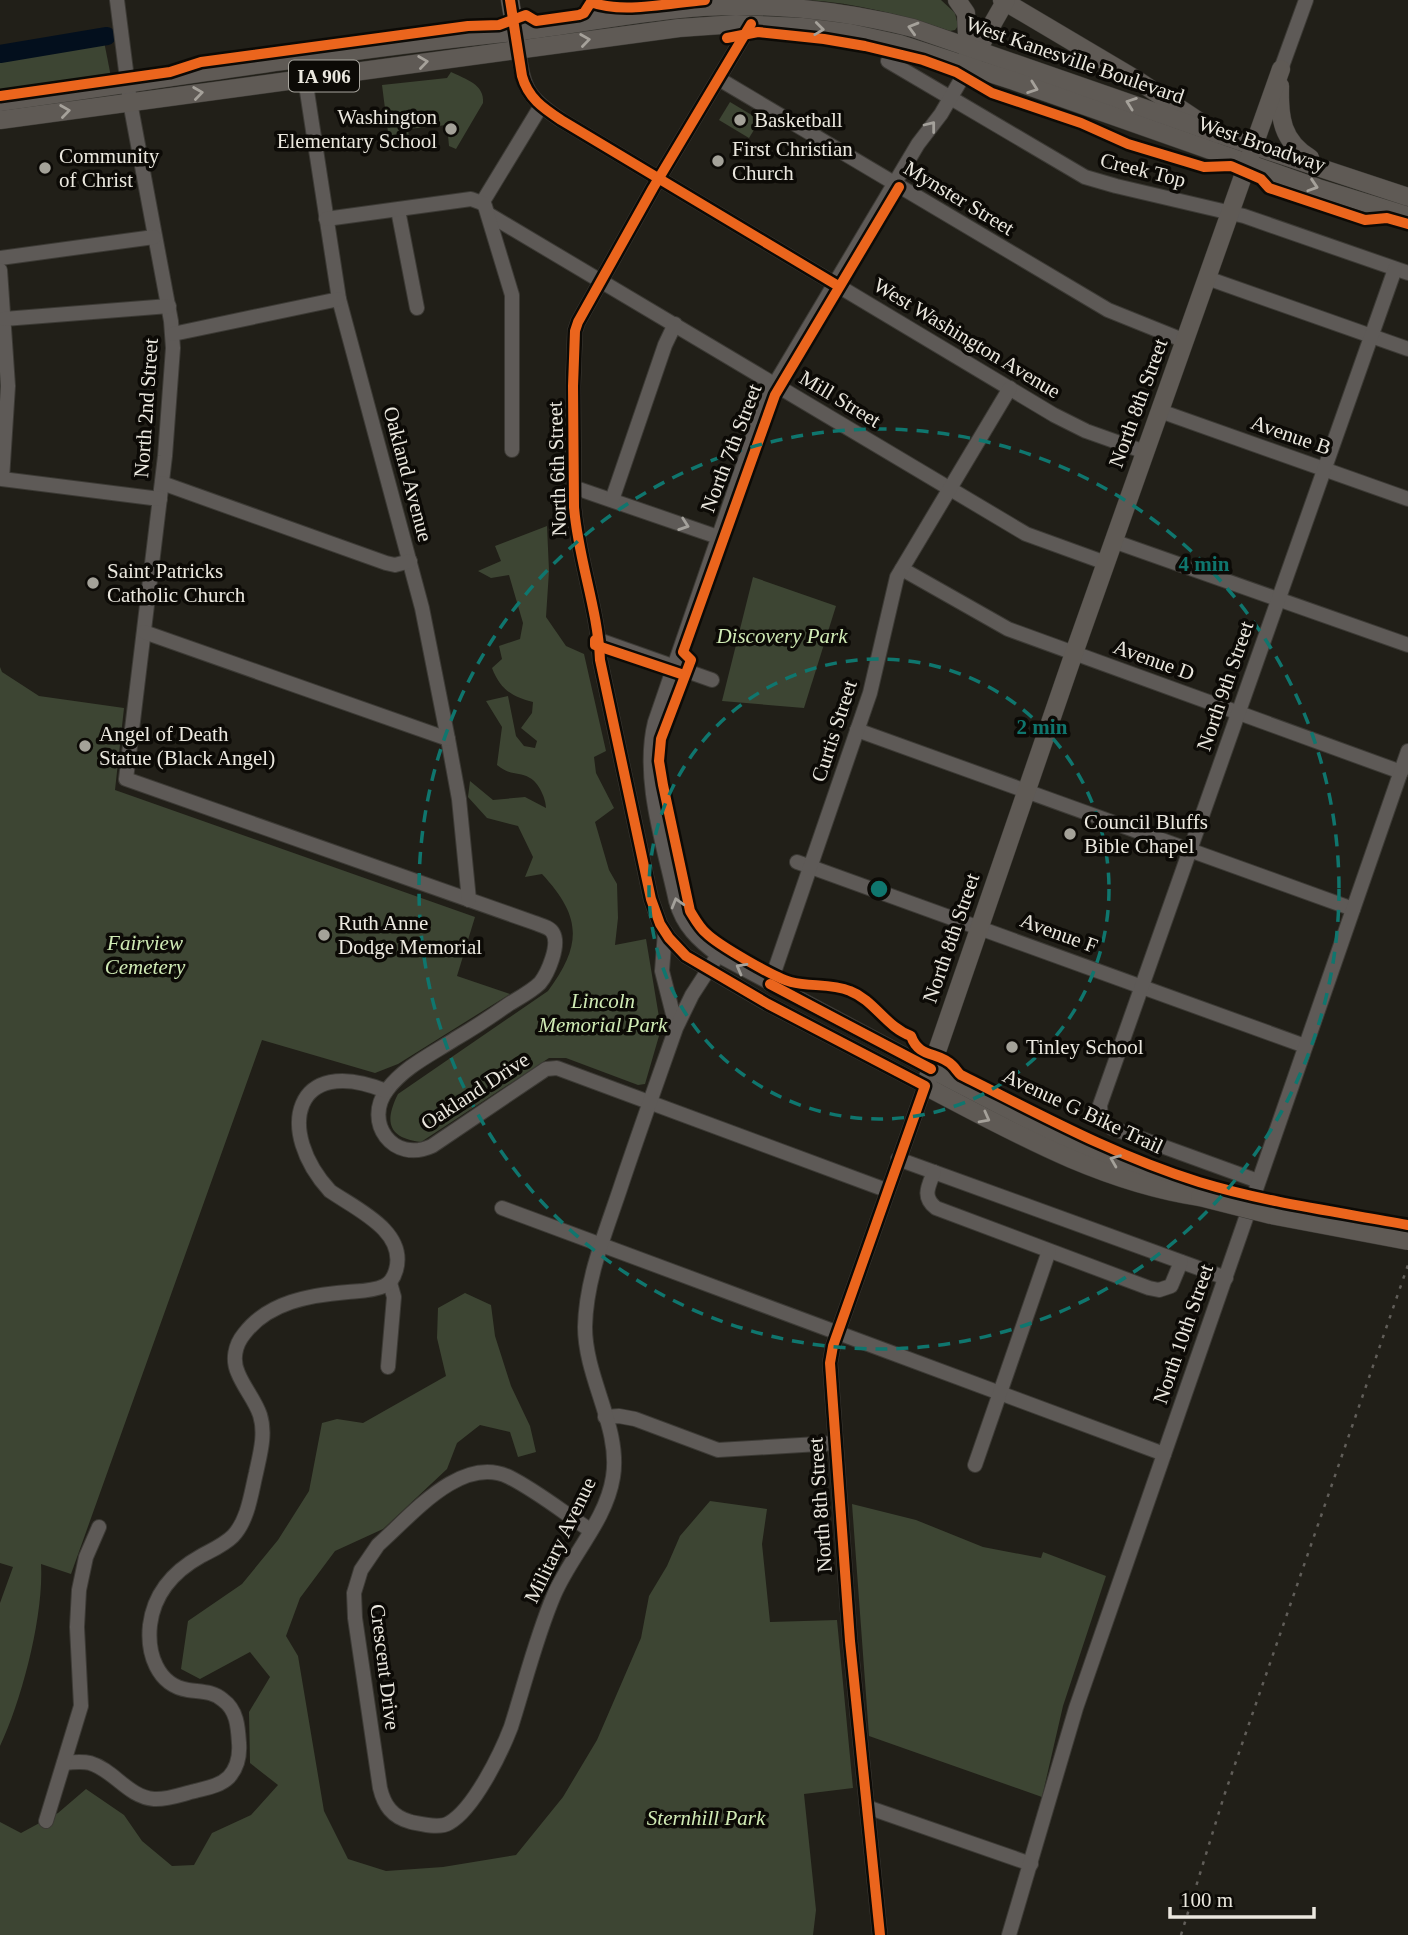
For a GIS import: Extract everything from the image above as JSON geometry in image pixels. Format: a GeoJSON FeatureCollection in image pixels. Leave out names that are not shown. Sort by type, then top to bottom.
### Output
{"type":"FeatureCollection","features":[{"type":"Feature","properties":{"kind":"main road"},"geometry":{"type":"LineString","coordinates":[[510,0],[517,41]]}},
{"type":"Feature","properties":{"kind":"main road"},"geometry":{"type":"LineString","coordinates":[[957,0],[966,13],[973,47]]}},
{"type":"Feature","properties":{"kind":"main road"},"geometry":{"type":"LineString","coordinates":[[969,66],[973,47],[1004,1]]}},
{"type":"Feature","properties":{"kind":"main road","name":"West Broadway"},"geometry":{"type":"LineString","coordinates":[[1004,1],[1137,80],[1218,134],[1408,197]]}},
{"type":"Feature","properties":{"kind":"main road","name":"West Kanesville Boulevard"},"geometry":{"type":"LineString","coordinates":[[0,102],[304,78],[517,41],[603,19],[701,7],[763,4],[866,17],[913,28],[1218,134]]}},
{"type":"Feature","properties":{"kind":"main road","name":"North 6th Street"},"geometry":{"type":"LineString","coordinates":[[751,24],[763,4]]}},
{"type":"Feature","properties":{"kind":"main road","name":"West Kanesville Boulevard"},"geometry":{"type":"LineString","coordinates":[[0,120],[302,59],[751,24],[850,33],[900,44],[969,66]]}},
{"type":"Feature","properties":{"kind":"main road","name":"West Broadway"},"geometry":{"type":"LineString","coordinates":[[969,66],[1248,164],[1408,216]]}},
{"type":"Feature","properties":{"kind":"main road"},"geometry":{"type":"LineString","coordinates":[[1282,69],[1280,109],[1286,136],[1301,153],[1330,170]]}},
{"type":"Feature","properties":{"kind":"main road","name":"North 8th Street"},"geometry":{"type":"LineString","coordinates":[[928,1078],[1113,541],[1282,69]]}},
{"type":"Feature","properties":{"kind":"main road"},"geometry":{"type":"LineString","coordinates":[[928,1078],[1028,1140],[1094,1169],[1144,1186],[1200,1197],[1271,1216],[1408,1241]]}},
{"type":"Feature","properties":{"kind":"street","name":"North 2nd Street"},"geometry":{"type":"LineString","coordinates":[[117,0],[129,93],[173,334],[162,484],[126,779],[469,900]]}},
{"type":"Feature","properties":{"kind":"street"},"geometry":{"type":"LineString","coordinates":[[603,19],[606,0]]}},
{"type":"Feature","properties":{"kind":"street"},"geometry":{"type":"LineString","coordinates":[[1282,69],[1306,0]]}},
{"type":"Feature","properties":{"kind":"street","name":"North 6th Street"},"geometry":{"type":"LineString","coordinates":[[751,24],[659,179],[575,331],[575,527],[650,899],[665,932],[686,956],[709,970],[928,1078]]}},
{"type":"Feature","properties":{"kind":"street","name":"West Washington Avenue"},"geometry":{"type":"LineString","coordinates":[[517,41],[526,88],[541,106],[1067,422],[1145,452]]}},
{"type":"Feature","properties":{"kind":"street","name":"Oakland Avenue"},"geometry":{"type":"LineString","coordinates":[[302,59],[339,299],[422,608],[459,799],[469,900]]}},
{"type":"Feature","properties":{"kind":"street","name":"Creek Top"},"geometry":{"type":"LineString","coordinates":[[888,61],[1085,177],[1231,212],[1401,271]]}},
{"type":"Feature","properties":{"kind":"street","name":"North 7th Street"},"geometry":{"type":"LineString","coordinates":[[928,1078],[718,955],[693,935],[678,910],[652,784],[650,757],[652,733],[766,400],[894,183],[969,66]]}},
{"type":"Feature","properties":{"kind":"street","name":"Mynster Street"},"geometry":{"type":"LineString","coordinates":[[719,79],[1108,310],[1185,341]]}},
{"type":"Feature","properties":{"kind":"street"},"geometry":{"type":"LineString","coordinates":[[485,208],[541,106]]}},
{"type":"Feature","properties":{"kind":"street"},"geometry":{"type":"LineString","coordinates":[[326,219],[471,199],[485,208],[512,295],[512,450]]}},
{"type":"Feature","properties":{"kind":"street","name":"Mill Street"},"geometry":{"type":"LineString","coordinates":[[485,208],[1026,534],[1106,563]]}},
{"type":"Feature","properties":{"kind":"street"},"geometry":{"type":"LineString","coordinates":[[398,210],[417,308]]}},
{"type":"Feature","properties":{"kind":"street"},"geometry":{"type":"LineString","coordinates":[[0,258],[154,237]]}},
{"type":"Feature","properties":{"kind":"street"},"geometry":{"type":"LineString","coordinates":[[0,270],[8,386],[1,476],[5,480],[160,499]]}},
{"type":"Feature","properties":{"kind":"street","name":"North 9th Street"},"geometry":{"type":"LineString","coordinates":[[1258,1181],[1112,1128],[1101,1119],[1100,1105],[1371,336],[1401,271]]}},
{"type":"Feature","properties":{"kind":"street"},"geometry":{"type":"LineString","coordinates":[[1207,278],[1408,349]]}},
{"type":"Feature","properties":{"kind":"street"},"geometry":{"type":"LineString","coordinates":[[173,334],[339,299]]}},
{"type":"Feature","properties":{"kind":"street"},"geometry":{"type":"LineString","coordinates":[[4,319],[169,306]]}},
{"type":"Feature","properties":{"kind":"street"},"geometry":{"type":"LineString","coordinates":[[612,500],[665,345],[675,324]]}},
{"type":"Feature","properties":{"kind":"street","name":"Curtis Street"},"geometry":{"type":"LineString","coordinates":[[770,984],[804,864],[857,730],[876,669],[894,586],[1010,388]]}},
{"type":"Feature","properties":{"kind":"street","name":"Avenue B"},"geometry":{"type":"LineString","coordinates":[[1160,411],[1408,499]]}},
{"type":"Feature","properties":{"kind":"street"},"geometry":{"type":"LineString","coordinates":[[162,484],[395,565],[410,561]]}},
{"type":"Feature","properties":{"kind":"street"},"geometry":{"type":"LineString","coordinates":[[573,487],[718,537]]}},
{"type":"Feature","properties":{"kind":"street"},"geometry":{"type":"LineString","coordinates":[[1113,541],[1408,645]]}},
{"type":"Feature","properties":{"kind":"street","name":"Avenue D"},"geometry":{"type":"LineString","coordinates":[[902,569],[1008,629],[1401,772]]}},
{"type":"Feature","properties":{"kind":"street"},"geometry":{"type":"LineString","coordinates":[[144,632],[448,739]]}},
{"type":"Feature","properties":{"kind":"street"},"geometry":{"type":"LineString","coordinates":[[599,640],[712,680]]}},
{"type":"Feature","properties":{"kind":"street"},"geometry":{"type":"LineString","coordinates":[[857,730],[1353,909]]}},
{"type":"Feature","properties":{"kind":"street","name":"North 10th Street"},"geometry":{"type":"LineString","coordinates":[[1009,1935],[1076,1708],[1408,751]]}},
{"type":"Feature","properties":{"kind":"street","name":"Avenue F"},"geometry":{"type":"LineString","coordinates":[[804,864],[1305,1046]]}},
{"type":"Feature","properties":{"kind":"street"},"geometry":{"type":"LineString","coordinates":[[388,1367],[394,1297],[390,1283],[398,1263],[395,1244],[384,1228],[330,1191],[322,1182],[305,1152],[299,1113],[307,1095],[314,1088],[334,1080],[349,1080],[386,1091],[422,1059],[538,985],[554,949],[555,940],[550,929],[469,900]]}},
{"type":"Feature","properties":{"kind":"street"},"geometry":{"type":"LineString","coordinates":[[665,932],[662,971],[676,1028]]}},
{"type":"Feature","properties":{"kind":"street","name":"Military Avenue"},"geometry":{"type":"LineString","coordinates":[[418,1823],[438,1826],[450,1822],[464,1808],[491,1769],[511,1727],[554,1595],[608,1499],[614,1475],[613,1446],[591,1370],[585,1331],[589,1286],[676,1028],[692,995],[718,955]]}},
{"type":"Feature","properties":{"kind":"street","name":"Oakland Drive"},"geometry":{"type":"LineString","coordinates":[[386,1091],[380,1106],[381,1129],[390,1142],[404,1150],[412,1151],[432,1146],[546,1069],[553,1068],[886,1190]]}},
{"type":"Feature","properties":{"kind":"street","name":"North 8th Street"},"geometry":{"type":"LineString","coordinates":[[880,1935],[850,1641],[830,1373],[833,1346],[886,1190],[928,1078]]}},
{"type":"Feature","properties":{"kind":"street"},"geometry":{"type":"LineString","coordinates":[[898,1159],[1226,1278]]}},
{"type":"Feature","properties":{"kind":"street"},"geometry":{"type":"LineString","coordinates":[[934,1172],[926,1195],[936,1208],[1155,1290],[1171,1286],[1181,1262]]}},
{"type":"Feature","properties":{"kind":"street"},"geometry":{"type":"LineString","coordinates":[[502,1208],[1164,1454]]}},
{"type":"Feature","properties":{"kind":"street"},"geometry":{"type":"LineString","coordinates":[[975,1465],[1049,1251]]}},
{"type":"Feature","properties":{"kind":"street"},"geometry":{"type":"LineString","coordinates":[[64,1763],[90,1763],[141,1796],[157,1800],[215,1785],[229,1777],[236,1768],[240,1753],[238,1731],[234,1713],[229,1705],[214,1694],[181,1689],[163,1677],[153,1661],[149,1639],[152,1613],[169,1581],[189,1563],[233,1536],[246,1514],[260,1457],[262,1433],[260,1416],[236,1368],[235,1350],[241,1337],[253,1323],[279,1307],[320,1294],[371,1290],[390,1283]]}},
{"type":"Feature","properties":{"kind":"street"},"geometry":{"type":"LineString","coordinates":[[605,1418],[619,1416],[635,1419],[719,1450],[835,1443]]}},
{"type":"Feature","properties":{"kind":"street","name":"Crescent Drive"},"geometry":{"type":"LineString","coordinates":[[418,1823],[402,1819],[390,1812],[382,1799],[355,1618],[354,1593],[361,1570],[378,1545],[447,1484],[470,1474],[494,1473],[510,1478],[590,1530]]}},
{"type":"Feature","properties":{"kind":"street"},"geometry":{"type":"LineString","coordinates":[[46,1821],[81,1706],[77,1627],[80,1578],[99,1527]]}},
{"type":"Feature","properties":{"kind":"street"},"geometry":{"type":"LineString","coordinates":[[867,1807],[1031,1864]]}},
{"type":"Feature","properties":{"kind":"green space"},"geometry":{"type":"Polygon","coordinates":[[[807,0],[941,0],[955,13],[958,26],[950,31],[880,11],[807,0]]]}},
{"type":"Feature","properties":{"kind":"green space"},"geometry":{"type":"Polygon","coordinates":[[[102,31],[111,77],[0,92],[0,51],[102,31]]]}},
{"type":"Feature","properties":{"kind":"green space"},"geometry":{"type":"Polygon","coordinates":[[[451,72],[473,83],[483,96],[483,103],[456,149],[449,146],[447,125],[408,129],[410,146],[390,148],[382,85],[447,78],[451,72]]]}},
{"type":"Feature","properties":{"kind":"green space","name":"Basketball"},"geometry":{"type":"Polygon","coordinates":[[[730,102],[760,120],[749,138],[719,120],[730,102]]]}},
{"type":"Feature","properties":{"kind":"green space","name":"Lincoln Memorial Park"},"geometry":{"type":"Polygon","coordinates":[[[547,526],[549,571],[546,617],[566,646],[584,654],[606,751],[594,757],[596,773],[614,808],[595,822],[609,870],[617,884],[618,918],[615,945],[646,939],[661,1029],[645,1084],[638,1085],[566,1058],[549,1058],[421,1142],[410,1140],[396,1132],[390,1120],[398,1094],[548,991],[567,959],[572,944],[570,917],[555,889],[542,874],[525,877],[533,857],[518,826],[487,818],[468,797],[470,781],[493,800],[525,797],[546,808],[545,800],[533,780],[497,765],[502,727],[486,701],[508,696],[516,736],[524,746],[535,748],[537,741],[521,728],[532,713],[533,702],[508,691],[492,668],[502,659],[499,646],[520,639],[523,623],[509,575],[491,578],[478,571],[501,561],[495,546],[547,526]]]}},
{"type":"Feature","properties":{"kind":"green space","name":"Discovery Park"},"geometry":{"type":"Polygon","coordinates":[[[753,577],[836,606],[804,708],[722,701],[753,577]]]}},
{"type":"Feature","properties":{"kind":"green space","name":"Fairview Cemetery"},"geometry":{"type":"Polygon","coordinates":[[[0,667],[2,672],[39,696],[124,708],[115,790],[475,917],[457,976],[510,994],[398,1064],[375,1073],[262,1040],[71,1574],[41,1564],[39,1607],[30,1657],[0,1746],[0,1603],[13,1567],[0,1563],[0,667]]]}},
{"type":"Feature","properties":{"kind":"green space","name":"Sternhill Park"},"geometry":{"type":"Polygon","coordinates":[[[465,1293],[491,1305],[495,1336],[511,1386],[530,1426],[536,1452],[518,1457],[510,1432],[480,1425],[457,1443],[447,1469],[383,1529],[335,1551],[300,1598],[286,1636],[298,1656],[324,1811],[348,1859],[386,1871],[443,1867],[516,1855],[563,1797],[597,1740],[641,1638],[649,1596],[667,1566],[680,1536],[710,1501],[767,1509],[762,1544],[770,1622],[837,1620],[853,1788],[804,1794],[816,1910],[813,1935],[0,1935],[0,1822],[21,1833],[58,1813],[86,1789],[124,1815],[142,1841],[172,1866],[194,1865],[212,1833],[251,1815],[278,1785],[250,1763],[249,1712],[270,1677],[250,1652],[200,1679],[181,1669],[188,1621],[242,1584],[278,1540],[309,1491],[322,1423],[337,1419],[363,1423],[446,1376],[437,1338],[438,1308],[465,1293]]]}},
{"type":"Feature","properties":{"kind":"green space"},"geometry":{"type":"Polygon","coordinates":[[[852,1504],[916,1520],[983,1547],[1041,1558],[1043,1552],[1106,1576],[1063,1706],[1042,1797],[869,1736],[852,1504]]]}},
{"type":"Feature","properties":{"kind":"waterway"},"geometry":{"type":"LineString","coordinates":[[0,54],[107,36]]}},
{"type":"Feature","properties":{"kind":"railway"},"geometry":{"type":"LineString","coordinates":[[1181,1935],[1224,1796],[1408,1265]]}},
{"type":"Feature","properties":{"kind":"cycle path"},"geometry":{"type":"LineString","coordinates":[[510,0],[522,76],[528,90],[542,107],[835,284]]}},
{"type":"Feature","properties":{"kind":"cycle path"},"geometry":{"type":"LineString","coordinates":[[0,96],[170,72],[201,62],[468,26],[499,25],[526,15],[536,21],[579,15],[584,13],[591,2],[631,7],[705,0]]}},
{"type":"Feature","properties":{"kind":"cycle path"},"geometry":{"type":"LineString","coordinates":[[751,24],[653,188],[578,322],[575,331],[573,386],[574,507],[579,546],[596,622],[600,660],[651,899],[660,924],[686,956],[768,1004],[925,1086],[833,1346],[830,1363],[850,1641],[880,1935]]}},
{"type":"Feature","properties":{"kind":"cycle path"},"geometry":{"type":"LineString","coordinates":[[727,38],[758,32],[824,39],[923,60],[956,72],[992,93],[1081,123],[1128,144],[1204,167],[1231,166],[1261,179],[1269,188],[1365,220],[1387,218],[1408,224]]}},
{"type":"Feature","properties":{"kind":"cycle path","name":"Avenue G Bike Trail"},"geometry":{"type":"LineString","coordinates":[[899,187],[775,395],[683,652],[691,660],[661,739],[659,761],[690,911],[706,933],[747,960],[791,982],[835,987],[858,995],[894,1026],[911,1036],[924,1052],[948,1061],[961,1075],[1107,1147],[1168,1172],[1251,1196],[1408,1225]]}},
{"type":"Feature","properties":{"kind":"cycle path"},"geometry":{"type":"LineString","coordinates":[[595,640],[595,645],[684,675]]}},
{"type":"Feature","properties":{"kind":"cycle path"},"geometry":{"type":"LineString","coordinates":[[770,984],[931,1069]]}},
{"type":"Feature","properties":{"kind":"place","name":"Basketball"},"geometry":{"type":"Point","coordinates":[740,120]}},
{"type":"Feature","properties":{"kind":"place","name":"Washington Elementary School"},"geometry":{"type":"Point","coordinates":[451,129]}},
{"type":"Feature","properties":{"kind":"place","name":"First Christian Church"},"geometry":{"type":"Point","coordinates":[718,161]}},
{"type":"Feature","properties":{"kind":"place","name":"Community of Christ"},"geometry":{"type":"Point","coordinates":[45,168]}},
{"type":"Feature","properties":{"kind":"place","name":"Saint Patricks Catholic Church"},"geometry":{"type":"Point","coordinates":[93,583]}},
{"type":"Feature","properties":{"kind":"place","name":"Angel of Death Statue (Black Angel)"},"geometry":{"type":"Point","coordinates":[85,746]}},
{"type":"Feature","properties":{"kind":"place","name":"Council Bluffs Bible Chapel"},"geometry":{"type":"Point","coordinates":[1070,834]}},
{"type":"Feature","properties":{"kind":"place","name":"Ruth Anne Dodge Memorial"},"geometry":{"type":"Point","coordinates":[324,935]}},
{"type":"Feature","properties":{"kind":"place","name":"Tinley School"},"geometry":{"type":"Point","coordinates":[1012,1047]}}]}
